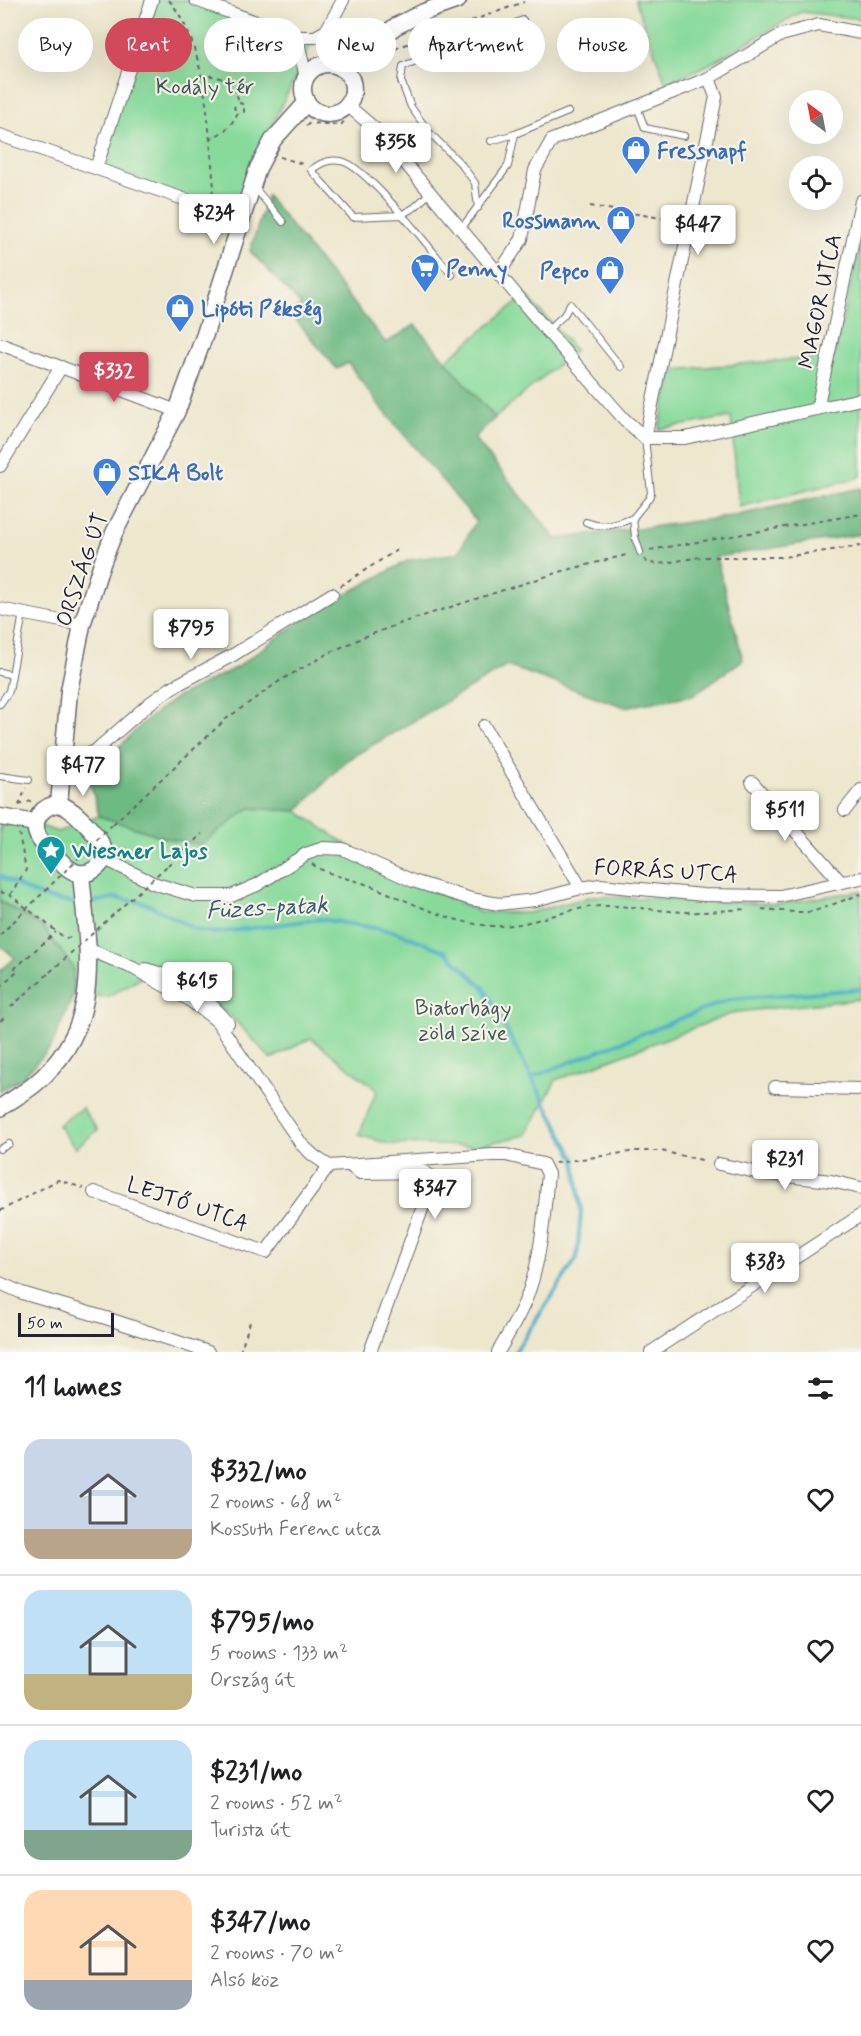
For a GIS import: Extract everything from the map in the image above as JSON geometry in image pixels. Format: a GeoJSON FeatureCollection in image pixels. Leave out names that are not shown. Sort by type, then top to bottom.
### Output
{"type":"FeatureCollection","features":[{"type":"Feature","properties":{"kind":"main road"},"geometry":{"type":"LineString","coordinates":[[396,26],[424,12],[458,0]]}},
{"type":"Feature","properties":{"kind":"main road"},"geometry":{"type":"LineString","coordinates":[[316,67],[306,78],[303,88],[307,102],[323,113],[350,108],[352,81],[344,72]]}},
{"type":"Feature","properties":{"kind":"main road","name":"ORSZÁG ÚT"},"geometry":{"type":"LineString","coordinates":[[59,804],[69,692],[82,625],[114,533],[177,411],[205,334],[252,184],[266,152],[273,140],[307,102]]}},
{"type":"Feature","properties":{"kind":"main road"},"geometry":{"type":"LineString","coordinates":[[59,804],[70,809],[99,838],[104,851],[103,858],[93,871],[81,874],[69,869],[42,842],[36,831],[38,815],[46,807],[59,804]]}},
{"type":"Feature","properties":{"kind":"main road"},"geometry":{"type":"LineString","coordinates":[[0,817],[36,823]]}},
{"type":"Feature","properties":{"kind":"main road"},"geometry":{"type":"LineString","coordinates":[[0,1108],[34,1085],[54,1065],[77,1029],[84,1011],[91,916],[83,897],[81,874]]}},
{"type":"Feature","properties":{"kind":"street"},"geometry":{"type":"LineString","coordinates":[[96,168],[152,0]]}},
{"type":"Feature","properties":{"kind":"street"},"geometry":{"type":"LineString","coordinates":[[196,0],[244,18]]}},
{"type":"Feature","properties":{"kind":"street"},"geometry":{"type":"LineString","coordinates":[[304,38],[315,38],[326,31],[343,0]]}},
{"type":"Feature","properties":{"kind":"street"},"geometry":{"type":"LineString","coordinates":[[499,273],[522,239],[535,170],[552,140],[709,78],[781,35],[819,25],[861,33]]}},
{"type":"Feature","properties":{"kind":"street"},"geometry":{"type":"LineString","coordinates":[[304,69],[306,78]]}},
{"type":"Feature","properties":{"kind":"street"},"geometry":{"type":"LineString","coordinates":[[645,438],[716,97],[709,78]]}},
{"type":"Feature","properties":{"kind":"street"},"geometry":{"type":"LineString","coordinates":[[350,108],[379,132],[547,331],[624,419],[645,438],[685,438],[861,399]]}},
{"type":"Feature","properties":{"kind":"street"},"geometry":{"type":"LineString","coordinates":[[0,135],[241,219]]}},
{"type":"Feature","properties":{"kind":"street","name":"MAGOR UTCA"},"geometry":{"type":"LineString","coordinates":[[817,409],[861,201]]}},
{"type":"Feature","properties":{"kind":"street"},"geometry":{"type":"LineString","coordinates":[[0,344],[177,411]]}},
{"type":"Feature","properties":{"kind":"street"},"geometry":{"type":"LineString","coordinates":[[0,466],[61,367]]}},
{"type":"Feature","properties":{"kind":"street"},"geometry":{"type":"LineString","coordinates":[[63,757],[82,757],[95,751],[150,703],[171,688],[233,655],[332,594]]}},
{"type":"Feature","properties":{"kind":"street"},"geometry":{"type":"LineString","coordinates":[[0,609],[82,625]]}},
{"type":"Feature","properties":{"kind":"street"},"geometry":{"type":"LineString","coordinates":[[484,726],[581,888]]}},
{"type":"Feature","properties":{"kind":"street"},"geometry":{"type":"LineString","coordinates":[[752,782],[840,881]]}},
{"type":"Feature","properties":{"kind":"street"},"geometry":{"type":"LineString","coordinates":[[845,810],[861,790]]}},
{"type":"Feature","properties":{"kind":"street","name":"FORRÁS UTCA"},"geometry":{"type":"LineString","coordinates":[[103,858],[153,883],[185,893],[196,896],[231,896],[257,885],[306,854],[324,848],[343,849],[413,881],[471,899],[499,904],[535,900],[600,885],[703,895],[780,896],[861,878]]}},
{"type":"Feature","properties":{"kind":"street"},"geometry":{"type":"LineString","coordinates":[[88,949],[133,968],[188,999],[217,1021],[302,1145],[329,1166],[506,1155],[543,1164],[548,1174],[541,1243],[535,1270],[520,1313],[498,1352]]}},
{"type":"Feature","properties":{"kind":"street"},"geometry":{"type":"LineString","coordinates":[[775,1087],[861,1089]]}},
{"type":"Feature","properties":{"kind":"street"},"geometry":{"type":"LineString","coordinates":[[719,1164],[760,1173],[831,1181],[861,1188]]}},
{"type":"Feature","properties":{"kind":"street"},"geometry":{"type":"LineString","coordinates":[[349,1165],[360,1173],[424,1172],[431,1176],[432,1182],[370,1352]]}},
{"type":"Feature","properties":{"kind":"street","name":"LEJTŐ UTCA"},"geometry":{"type":"LineString","coordinates":[[94,1192],[266,1252],[329,1166]]}},
{"type":"Feature","properties":{"kind":"street"},"geometry":{"type":"LineString","coordinates":[[651,1352],[861,1215]]}},
{"type":"Feature","properties":{"kind":"street"},"geometry":{"type":"LineString","coordinates":[[0,1283],[22,1293],[208,1352]]}},
{"type":"Feature","properties":{"kind":"lane"},"geometry":{"type":"LineString","coordinates":[[408,64],[403,66],[401,81],[411,107],[429,132],[461,164],[475,183],[478,208]]}},
{"type":"Feature","properties":{"kind":"lane"},"geometry":{"type":"LineString","coordinates":[[637,107],[645,128],[684,136]]}},
{"type":"Feature","properties":{"kind":"lane"},"geometry":{"type":"LineString","coordinates":[[491,141],[515,134],[568,112]]}},
{"type":"Feature","properties":{"kind":"lane"},"geometry":{"type":"LineString","coordinates":[[461,229],[508,166],[515,134]]}},
{"type":"Feature","properties":{"kind":"lane"},"geometry":{"type":"LineString","coordinates":[[431,192],[415,207],[401,215],[353,217],[311,170],[325,161],[343,161],[363,174],[401,215],[452,275]]}},
{"type":"Feature","properties":{"kind":"lane"},"geometry":{"type":"LineString","coordinates":[[252,184],[283,222]]}},
{"type":"Feature","properties":{"kind":"lane"},"geometry":{"type":"LineString","coordinates":[[547,331],[564,315],[570,303],[621,367]]}},
{"type":"Feature","properties":{"kind":"lane"},"geometry":{"type":"LineString","coordinates":[[586,522],[596,526],[614,526],[633,518],[650,498],[645,438]]}},
{"type":"Feature","properties":{"kind":"lane"},"geometry":{"type":"LineString","coordinates":[[633,518],[635,537],[640,552]]}},
{"type":"Feature","properties":{"kind":"lane"},"geometry":{"type":"LineString","coordinates":[[0,704],[9,692],[23,613]]}},
{"type":"Feature","properties":{"kind":"lane"},"geometry":{"type":"LineString","coordinates":[[0,672],[12,675]]}},
{"type":"Feature","properties":{"kind":"lane"},"geometry":{"type":"LineString","coordinates":[[0,776],[29,780]]}},
{"type":"Feature","properties":{"kind":"lane"},"geometry":{"type":"LineString","coordinates":[[0,1149],[9,1144]]}},
{"type":"Feature","properties":{"kind":"path"},"geometry":{"type":"LineString","coordinates":[[169,0],[190,35],[200,76],[214,187],[208,208]]}},
{"type":"Feature","properties":{"kind":"path"},"geometry":{"type":"LineString","coordinates":[[396,49],[524,2]]}},
{"type":"Feature","properties":{"kind":"path"},"geometry":{"type":"LineString","coordinates":[[200,76],[213,75],[226,80],[236,91],[240,103],[244,105],[244,112],[237,114],[232,124],[222,133],[209,139]]}},
{"type":"Feature","properties":{"kind":"path"},"geometry":{"type":"LineString","coordinates":[[237,114],[234,107],[240,103]]}},
{"type":"Feature","properties":{"kind":"path"},"geometry":{"type":"LineString","coordinates":[[303,128],[310,123],[341,125],[350,108]]}},
{"type":"Feature","properties":{"kind":"path"},"geometry":{"type":"LineString","coordinates":[[266,152],[314,168]]}},
{"type":"Feature","properties":{"kind":"path"},"geometry":{"type":"LineString","coordinates":[[590,206],[689,222]]}},
{"type":"Feature","properties":{"kind":"path"},"geometry":{"type":"LineString","coordinates":[[0,935],[141,797],[226,719],[281,680],[331,652],[407,621],[564,571],[640,552],[861,514]]}},
{"type":"Feature","properties":{"kind":"path"},"geometry":{"type":"LineString","coordinates":[[640,552],[648,563],[658,564],[701,557],[783,557],[861,546]]}},
{"type":"Feature","properties":{"kind":"path"},"geometry":{"type":"LineString","coordinates":[[332,594],[345,581],[400,548]]}},
{"type":"Feature","properties":{"kind":"path"},"geometry":{"type":"LineString","coordinates":[[20,805],[29,780]]}},
{"type":"Feature","properties":{"kind":"path"},"geometry":{"type":"LineString","coordinates":[[11,1007],[202,834]]}},
{"type":"Feature","properties":{"kind":"path"},"geometry":{"type":"LineString","coordinates":[[306,854],[311,863],[321,871],[338,874],[373,887],[428,911],[478,924],[498,926],[525,924],[579,909],[600,906],[686,912],[753,909],[812,912],[861,894]]}},
{"type":"Feature","properties":{"kind":"path"},"geometry":{"type":"LineString","coordinates":[[10,895],[26,870]]}},
{"type":"Feature","properties":{"kind":"path"},"geometry":{"type":"LineString","coordinates":[[0,891],[10,895],[65,938],[75,936]]}},
{"type":"Feature","properties":{"kind":"path"},"geometry":{"type":"LineString","coordinates":[[91,916],[98,929]]}},
{"type":"Feature","properties":{"kind":"path"},"geometry":{"type":"LineString","coordinates":[[0,987],[18,970],[15,968],[56,932]]}},
{"type":"Feature","properties":{"kind":"path"},"geometry":{"type":"LineString","coordinates":[[0,1021],[7,1016]]}},
{"type":"Feature","properties":{"kind":"path"},"geometry":{"type":"LineString","coordinates":[[570,1162],[636,1151],[661,1151],[719,1164]]}},
{"type":"Feature","properties":{"kind":"path","name":"LEJTŐ UTCA"},"geometry":{"type":"LineString","coordinates":[[0,1211],[58,1180],[94,1192]]}},
{"type":"Feature","properties":{"kind":"path"},"geometry":{"type":"LineString","coordinates":[[240,1352],[250,1322]]}},
{"type":"Feature","properties":{"kind":"green space","name":"Kodály tér"},"geometry":{"type":"Polygon","coordinates":[[[152,0],[196,0],[254,18],[204,18],[204,72],[298,72],[249,172],[241,219],[96,168],[128,72],[192,72],[192,18],[146,18],[152,0]]]}},
{"type":"Feature","properties":{"kind":"green space"},"geometry":{"type":"Polygon","coordinates":[[[635,0],[861,0],[861,19],[801,12],[708,65],[666,83],[649,37],[649,18],[642,18],[635,0]]]}},
{"type":"Feature","properties":{"kind":"green space","name":"Kodály tér"},"geometry":{"type":"Polygon","coordinates":[[[304,34],[315,37],[304,60],[304,34]]]}},
{"type":"Feature","properties":{"kind":"green space"},"geometry":{"type":"Polygon","coordinates":[[[267,196],[386,343],[415,325],[495,418],[474,438],[556,539],[729,517],[861,488],[861,534],[716,557],[743,660],[693,695],[625,707],[507,666],[347,760],[297,811],[250,808],[200,845],[166,838],[99,816],[89,777],[144,722],[174,699],[237,667],[310,614],[409,560],[458,553],[476,521],[375,400],[348,363],[337,369],[291,314],[301,305],[250,251],[267,196]]]}},
{"type":"Feature","properties":{"kind":"green space"},"geometry":{"type":"Polygon","coordinates":[[[861,240],[861,477],[739,507],[731,417],[659,429],[672,370],[834,356],[861,240]]]}},
{"type":"Feature","properties":{"kind":"green space"},"geometry":{"type":"Polygon","coordinates":[[[526,295],[575,350],[495,418],[445,361],[526,295]]]}},
{"type":"Feature","properties":{"kind":"green space","name":"Biatorbágy zöld szíve"},"geometry":{"type":"Polygon","coordinates":[[[250,808],[297,811],[380,867],[480,912],[528,913],[594,896],[779,904],[861,891],[861,999],[736,1012],[556,1080],[526,1135],[476,1146],[389,1144],[359,1135],[377,1090],[311,1038],[271,1059],[229,1014],[159,967],[107,997],[74,994],[73,967],[42,926],[0,901],[0,819],[29,822],[58,832],[99,816],[166,838],[200,845],[250,808]]]}},
{"type":"Feature","properties":{"kind":"green space"},"geometry":{"type":"Polygon","coordinates":[[[0,901],[42,926],[73,967],[74,994],[51,1047],[22,1078],[0,1091],[0,971],[15,958],[0,945],[0,901]]]}},
{"type":"Feature","properties":{"kind":"green space"},"geometry":{"type":"Polygon","coordinates":[[[82,1108],[98,1130],[75,1148],[58,1125],[82,1108]]]}},
{"type":"Feature","properties":{"kind":"waterway","name":"Füzes-patak"},"geometry":{"type":"LineString","coordinates":[[0,876],[28,891],[50,899],[80,904]]}},
{"type":"Feature","properties":{"kind":"waterway","name":"Füzes-patak"},"geometry":{"type":"LineString","coordinates":[[88,903],[115,898],[145,903],[197,930],[215,933],[320,919],[393,931],[445,951],[484,988],[575,1159],[581,1212],[577,1258],[515,1352]]}},
{"type":"Feature","properties":{"kind":"waterway"},"geometry":{"type":"LineString","coordinates":[[530,1078],[730,999],[861,989]]}},
{"type":"Feature","properties":{"kind":"place","name":"Fressnapf"},"geometry":{"type":"Point","coordinates":[636,176]}},
{"type":"Feature","properties":{"kind":"place","name":"Rossmann"},"geometry":{"type":"Point","coordinates":[621,246]}},
{"type":"Feature","properties":{"kind":"place","name":"Penny"},"geometry":{"type":"Point","coordinates":[425,294]}},
{"type":"Feature","properties":{"kind":"place","name":"Pepco"},"geometry":{"type":"Point","coordinates":[610,296]}},
{"type":"Feature","properties":{"kind":"place","name":"Lipóti Pékség"},"geometry":{"type":"Point","coordinates":[180,334]}},
{"type":"Feature","properties":{"kind":"place","name":"SIKA Bolt"},"geometry":{"type":"Point","coordinates":[107,498]}},
{"type":"Feature","properties":{"kind":"place","name":"Wiesner Lajos"},"geometry":{"type":"Point","coordinates":[51,876]}}]}
